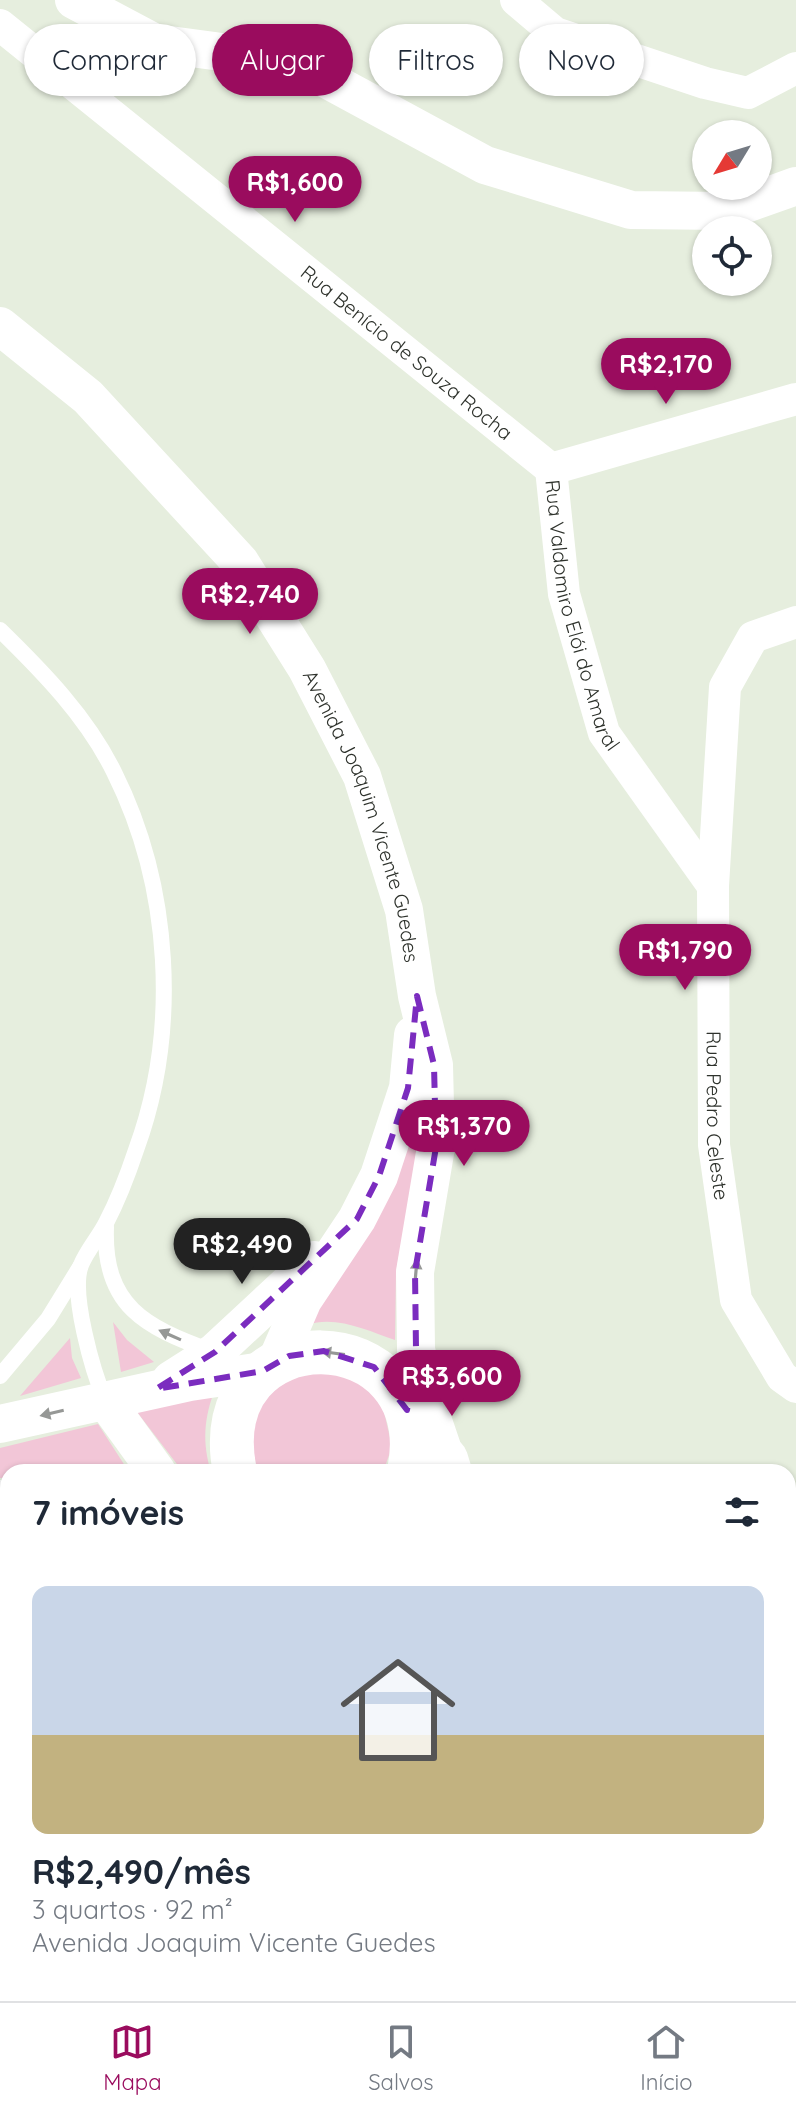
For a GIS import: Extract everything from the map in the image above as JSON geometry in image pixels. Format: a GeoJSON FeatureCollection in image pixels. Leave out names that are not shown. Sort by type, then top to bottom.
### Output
{"type":"FeatureCollection","features":[{"type":"Feature","properties":{"kind":"main road"},"geometry":{"type":"LineString","coordinates":[[233,1464],[230,1446],[233,1418],[244,1392],[250,1361],[303,1352],[351,1355],[374,1367],[393,1386],[409,1418],[414,1446],[431,1464]]}},
{"type":"Feature","properties":{"kind":"street"},"geometry":{"type":"LineString","coordinates":[[74,0],[155,43],[295,62],[485,165],[631,210],[726,211],[796,186]]}},
{"type":"Feature","properties":{"kind":"street"},"geometry":{"type":"LineString","coordinates":[[516,0],[555,33],[705,83],[748,93],[796,68]]}},
{"type":"Feature","properties":{"kind":"street","name":"Rua Benício de Souza Rocha"},"geometry":{"type":"LineString","coordinates":[[0,25],[459,391],[551,469]]}},
{"type":"Feature","properties":{"kind":"street","name":"Avenida Joaquim Vicente Guedes"},"geometry":{"type":"LineString","coordinates":[[0,326],[88,397],[154,465],[240,562],[307,669],[362,776],[404,910],[417,996],[434,1065],[436,1147],[415,1272],[416,1349],[430,1412],[435,1464]]}},
{"type":"Feature","properties":{"kind":"street","name":"Rua Valdomiro Elói do Amaral"},"geometry":{"type":"LineString","coordinates":[[713,886],[604,733],[564,594],[551,469],[796,399]]}},
{"type":"Feature","properties":{"kind":"street","name":"Rua Pedro Celeste"},"geometry":{"type":"LineString","coordinates":[[796,622],[753,637],[725,687],[713,886],[714,1145],[736,1300],[782,1377],[796,1387]]}},
{"type":"Feature","properties":{"kind":"street","name":"Avenida Joaquim Vicente Guedes"},"geometry":{"type":"LineString","coordinates":[[250,1361],[303,1300],[357,1219],[379,1176],[408,1088],[417,996]]}},
{"type":"Feature","properties":{"kind":"street"},"geometry":{"type":"LineString","coordinates":[[0,1424],[156,1389],[250,1361],[357,1219]]}},
{"type":"Feature","properties":{"kind":"street"},"geometry":{"type":"LineString","coordinates":[[409,1418],[416,1349]]}},
{"type":"Feature","properties":{"kind":"street"},"geometry":{"type":"LineString","coordinates":[[156,1389],[250,1361]]}},
{"type":"Feature","properties":{"kind":"street"},"geometry":{"type":"LineString","coordinates":[[105,1400],[151,1464]]}},
{"type":"Feature","properties":{"kind":"lane"},"geometry":{"type":"LineString","coordinates":[[0,630],[63,696],[113,770],[139,834],[159,910],[163,967],[160,1037],[149,1111],[106,1223],[48,1319],[0,1376]]}},
{"type":"Feature","properties":{"kind":"lane"},"geometry":{"type":"LineString","coordinates":[[106,1223],[108,1268],[119,1295],[133,1313],[163,1334],[250,1361]]}},
{"type":"Feature","properties":{"kind":"lane"},"geometry":{"type":"LineString","coordinates":[[80,1267],[83,1337],[105,1400]]}},
{"type":"Feature","properties":{"kind":"highlighted area"},"geometry":{"type":"Polygon","coordinates":[[[417,996],[434,1065],[436,1147],[415,1272],[416,1349],[407,1410],[374,1367],[324,1351],[289,1356],[263,1371],[156,1389],[215,1352],[357,1219],[379,1176],[408,1088],[417,996]]]}},
{"type":"Feature","properties":{"kind":"shaded area"},"geometry":{"type":"Polygon","coordinates":[[[413,1132],[417,1132],[420,1141],[396,1272],[395,1340],[340,1323],[307,1325],[413,1132]]]}},
{"type":"Feature","properties":{"kind":"shaded area"},"geometry":{"type":"Polygon","coordinates":[[[113,1322],[127,1340],[154,1362],[121,1372],[113,1322]]]}},
{"type":"Feature","properties":{"kind":"shaded area"},"geometry":{"type":"Polygon","coordinates":[[[70,1338],[72,1358],[81,1378],[20,1396],[70,1338]]]}},
{"type":"Feature","properties":{"kind":"shaded area"},"geometry":{"type":"Polygon","coordinates":[[[336,1368],[381,1398],[392,1447],[386,1464],[248,1464],[252,1402],[272,1382],[336,1368]]]}},
{"type":"Feature","properties":{"kind":"shaded area"},"geometry":{"type":"Polygon","coordinates":[[[215,1389],[206,1430],[209,1464],[177,1464],[137,1412],[215,1389]]]}},
{"type":"Feature","properties":{"kind":"shaded area"},"geometry":{"type":"Polygon","coordinates":[[[98,1424],[124,1464],[0,1464],[0,1448],[98,1424]]]}}]}
